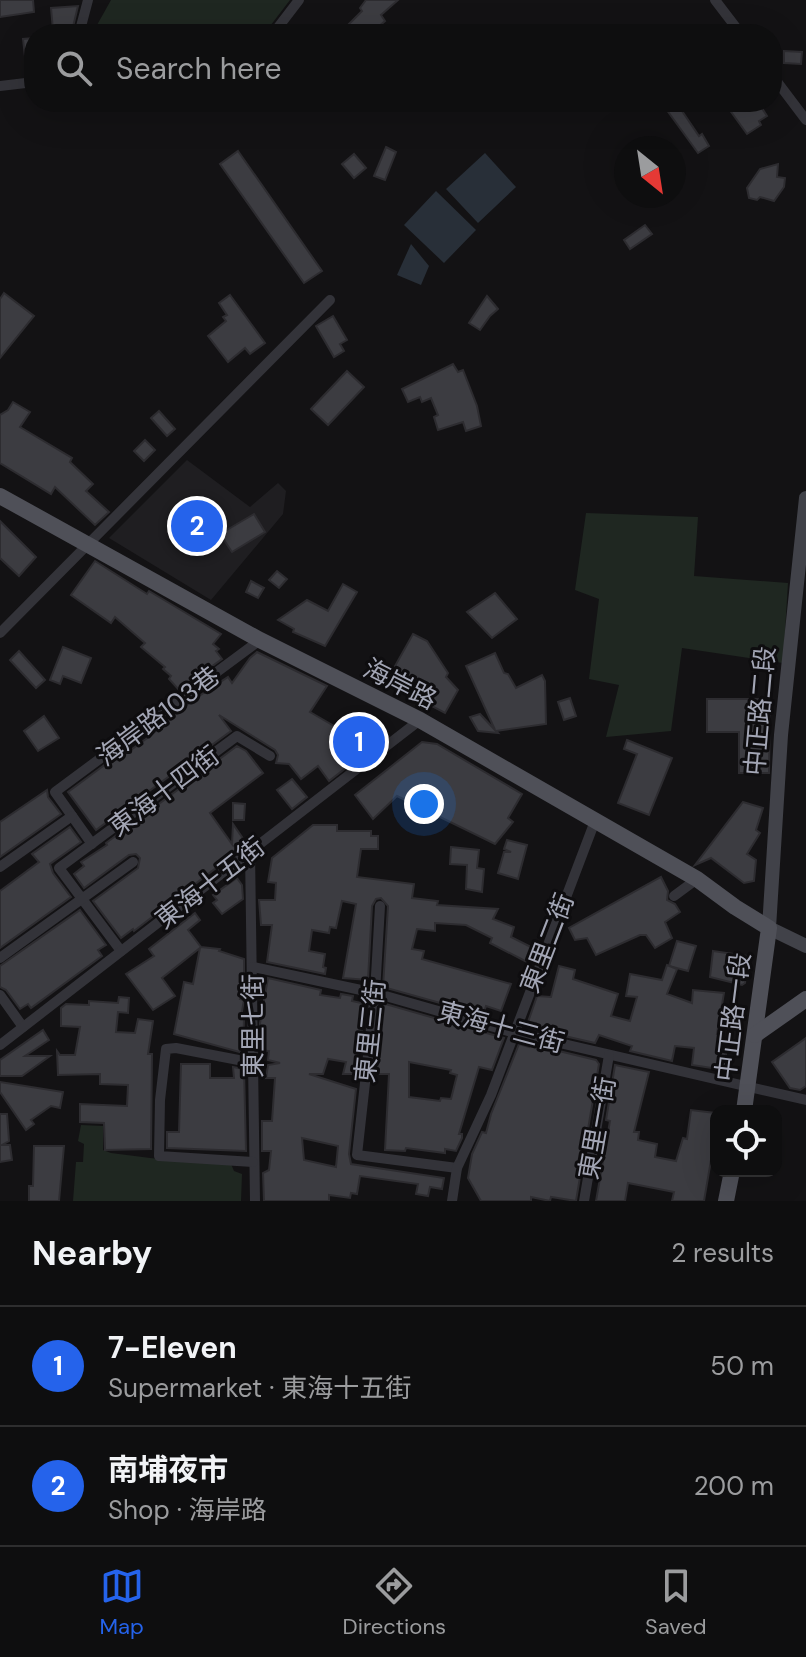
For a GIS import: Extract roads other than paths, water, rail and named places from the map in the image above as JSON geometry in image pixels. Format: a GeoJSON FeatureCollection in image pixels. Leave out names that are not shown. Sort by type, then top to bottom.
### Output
{"type":"FeatureCollection","features":[{"type":"Feature","properties":{"kind":"main road","name":"海岸路"},"geometry":{"type":"LineString","coordinates":[[0,496],[260,640],[420,720],[697,879],[769,928]]}},
{"type":"Feature","properties":{"kind":"main road","name":"中正路一段"},"geometry":{"type":"LineString","coordinates":[[745,1105],[769,928]]}},
{"type":"Feature","properties":{"kind":"main road"},"geometry":{"type":"LineString","coordinates":[[755,1035],[806,999]]}},
{"type":"Feature","properties":{"kind":"main road"},"geometry":{"type":"LineString","coordinates":[[726,1201],[731,1177]]}},
{"type":"Feature","properties":{"kind":"street"},"geometry":{"type":"LineString","coordinates":[[82,24],[88,0]]}},
{"type":"Feature","properties":{"kind":"street"},"geometry":{"type":"LineString","coordinates":[[281,24],[299,0]]}},
{"type":"Feature","properties":{"kind":"street"},"geometry":{"type":"LineString","coordinates":[[715,0],[733,24]]}},
{"type":"Feature","properties":{"kind":"street"},"geometry":{"type":"LineString","coordinates":[[0,86],[24,83]]}},
{"type":"Feature","properties":{"kind":"street"},"geometry":{"type":"LineString","coordinates":[[782,88],[806,120]]}},
{"type":"Feature","properties":{"kind":"street"},"geometry":{"type":"LineString","coordinates":[[0,633],[330,300]]}},
{"type":"Feature","properties":{"kind":"street","name":"中正路二段"},"geometry":{"type":"LineString","coordinates":[[769,928],[781,735],[806,498]]}},
{"type":"Feature","properties":{"kind":"street","name":"海岸路103巷"},"geometry":{"type":"LineString","coordinates":[[72,816],[55,792],[260,640]]}},
{"type":"Feature","properties":{"kind":"street","name":"東海十五街"},"geometry":{"type":"LineString","coordinates":[[0,1045],[420,720]]}},
{"type":"Feature","properties":{"kind":"street","name":"東海十四街"},"geometry":{"type":"LineString","coordinates":[[82,899],[59,868],[237,736],[270,756]]}},
{"type":"Feature","properties":{"kind":"street"},"geometry":{"type":"LineString","coordinates":[[72,816],[92,844]]}},
{"type":"Feature","properties":{"kind":"street","name":"東海十四街"},"geometry":{"type":"LineString","coordinates":[[0,867],[72,816]]}},
{"type":"Feature","properties":{"kind":"street","name":"東里二街"},"geometry":{"type":"LineString","coordinates":[[452,1201],[457,1168],[491,1095],[512,1032],[595,821]]}},
{"type":"Feature","properties":{"kind":"street","name":"東里七街"},"geometry":{"type":"LineString","coordinates":[[250,852],[255,1201]]}},
{"type":"Feature","properties":{"kind":"street"},"geometry":{"type":"LineString","coordinates":[[0,958],[133,862]]}},
{"type":"Feature","properties":{"kind":"street"},"geometry":{"type":"LineString","coordinates":[[674,896],[697,879]]}},
{"type":"Feature","properties":{"kind":"street"},"geometry":{"type":"LineString","coordinates":[[82,899],[121,951]]}},
{"type":"Feature","properties":{"kind":"street","name":"東里三街"},"geometry":{"type":"LineString","coordinates":[[380,906],[375,993],[357,1155],[457,1168]]}},
{"type":"Feature","properties":{"kind":"street"},"geometry":{"type":"LineString","coordinates":[[769,928],[806,946]]}},
{"type":"Feature","properties":{"kind":"street","name":"東海十三街"},"geometry":{"type":"LineString","coordinates":[[253,967],[375,993],[512,1032],[806,1100]]}},
{"type":"Feature","properties":{"kind":"street"},"geometry":{"type":"LineString","coordinates":[[0,995],[23,1027]]}},
{"type":"Feature","properties":{"kind":"street"},"geometry":{"type":"LineString","coordinates":[[253,1162],[159,1156],[160,1100],[166,1049],[176,1048],[254,1063]]}},
{"type":"Feature","properties":{"kind":"street","name":"東里一街"},"geometry":{"type":"LineString","coordinates":[[584,1201],[609,1055]]}},
{"type":"Feature","properties":{"kind":"place","name":"南埔夜市"},"geometry":{"type":"Point","coordinates":[197,526]}},
{"type":"Feature","properties":{"kind":"place","name":"7-Eleven"},"geometry":{"type":"Point","coordinates":[359,742]}}]}
